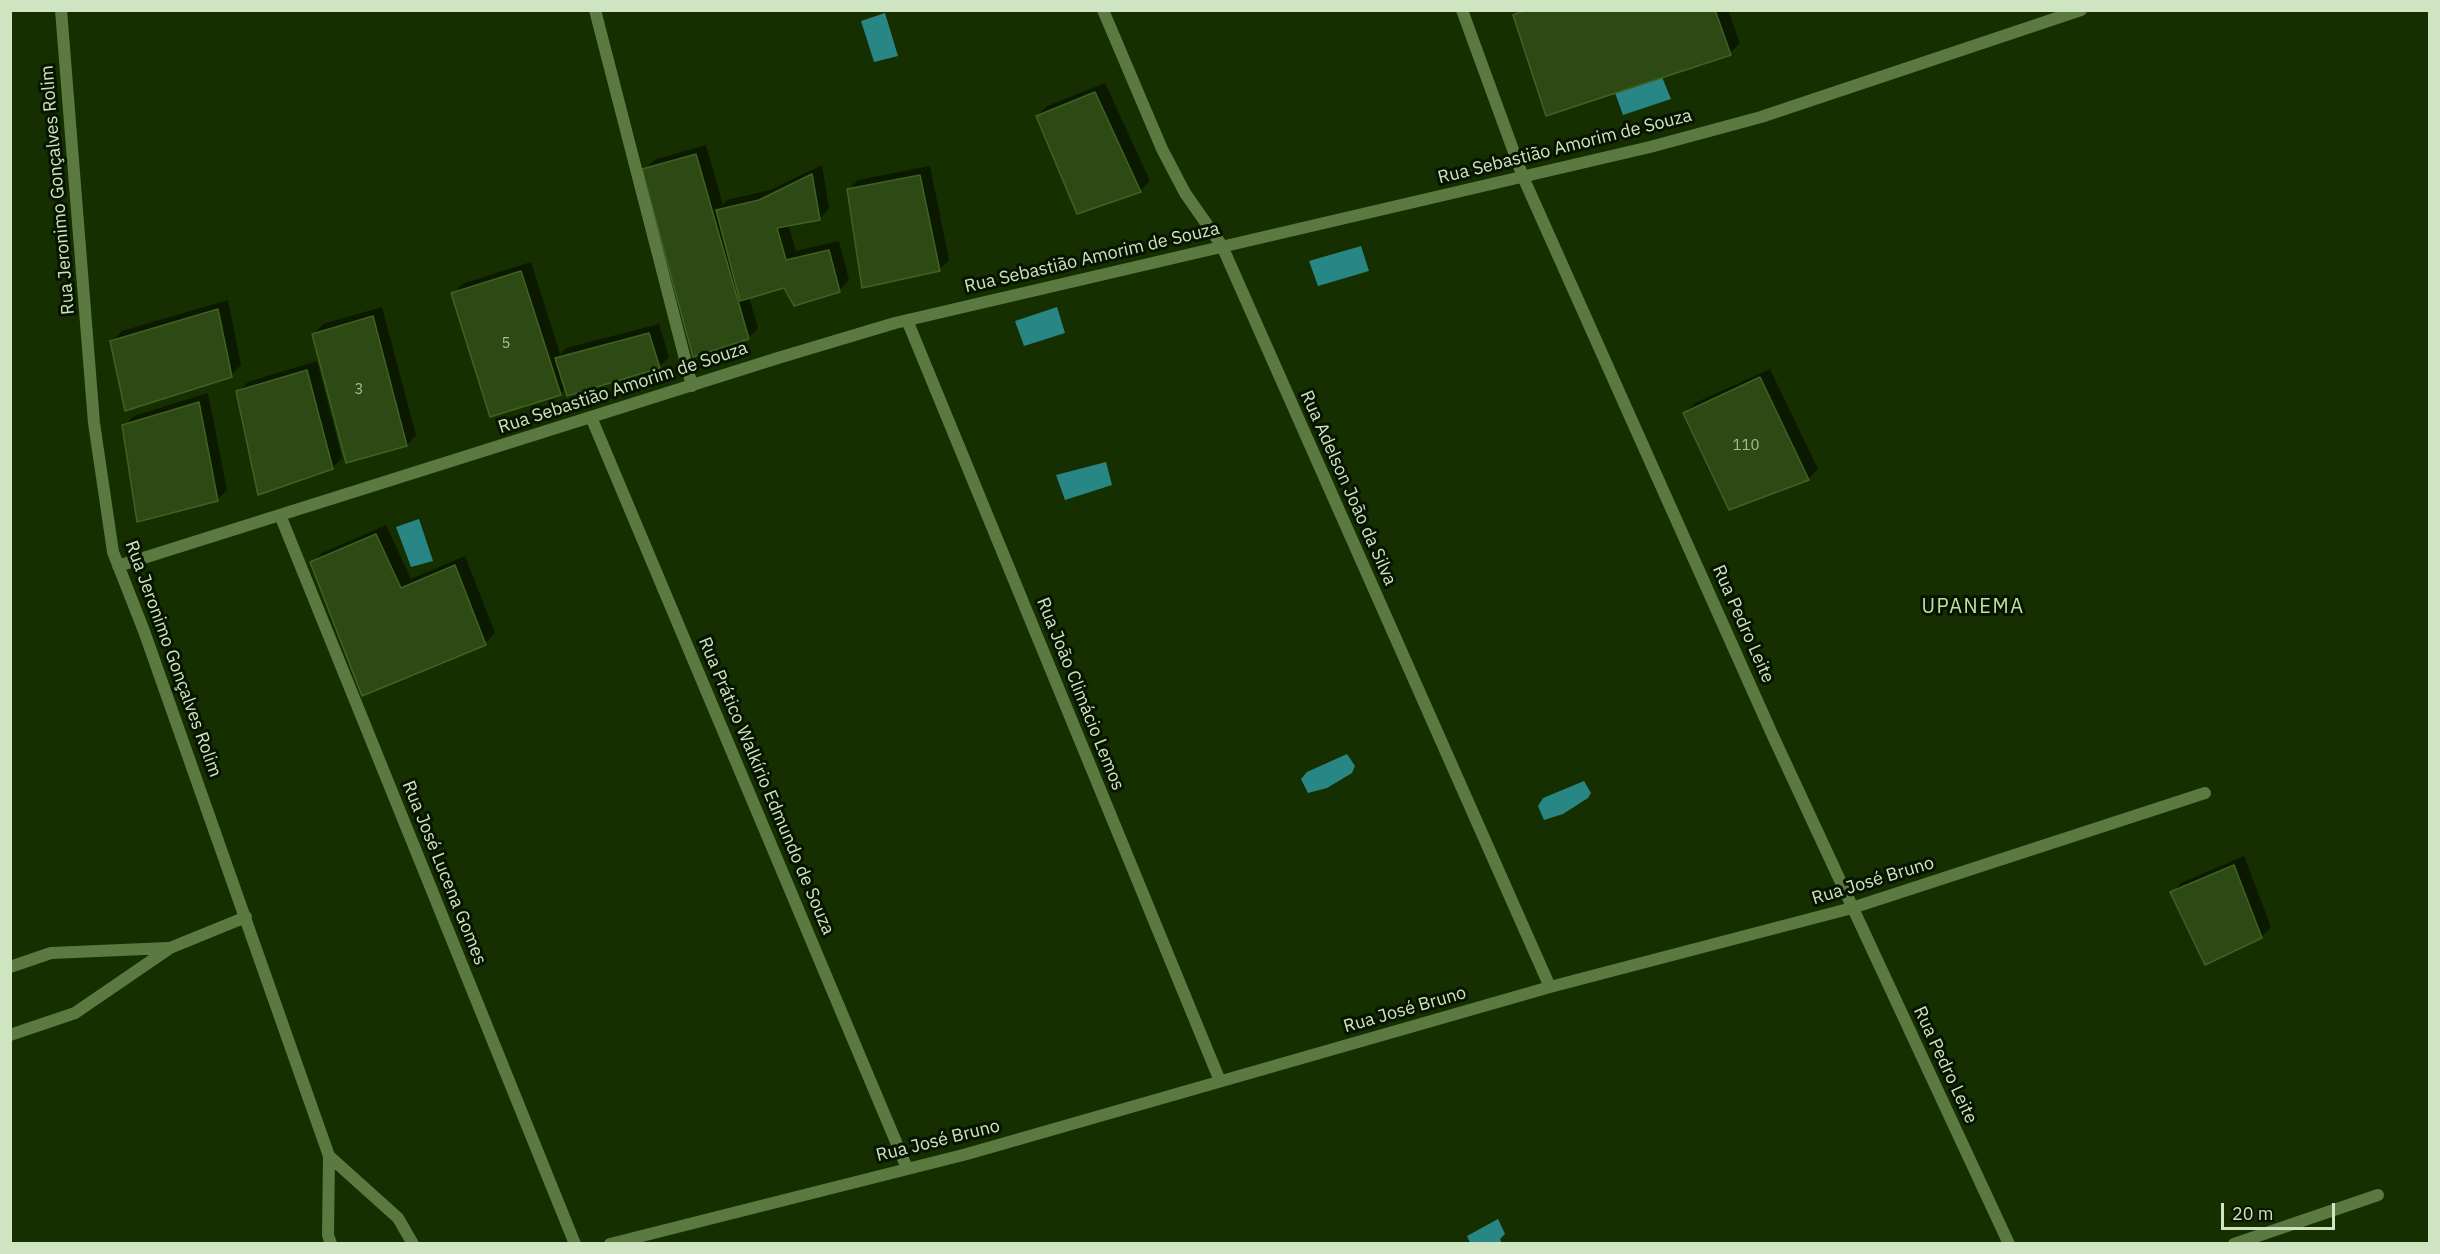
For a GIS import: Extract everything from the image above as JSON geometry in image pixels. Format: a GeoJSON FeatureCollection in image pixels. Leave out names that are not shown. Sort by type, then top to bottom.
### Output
{"type":"FeatureCollection","features":[{"type":"Feature","properties":{"kind":"street","name":"Rua Jeronimo Gonçalves Rolim"},"geometry":{"type":"LineString","coordinates":[[61,10],[94,423],[113,552],[144,631],[329,1156],[328,1235],[331,1244]]}},
{"type":"Feature","properties":{"kind":"street"},"geometry":{"type":"LineString","coordinates":[[596,10],[692,386]]}},
{"type":"Feature","properties":{"kind":"street","name":"Rua Adelson João da Silva"},"geometry":{"type":"LineString","coordinates":[[1103,10],[1161,149],[1185,193],[1222,246],[1550,987]]}},
{"type":"Feature","properties":{"kind":"street","name":"Rua Pedro Leite"},"geometry":{"type":"LineString","coordinates":[[1462,10],[1523,177],[1852,908],[2009,1244]]}},
{"type":"Feature","properties":{"kind":"street","name":"Rua Sebastião Amorim de Souza"},"geometry":{"type":"LineString","coordinates":[[118,566],[907,320],[1650,147],[1761,117],[2080,10]]}},
{"type":"Feature","properties":{"kind":"street","name":"Rua João Climácio Lemos"},"geometry":{"type":"LineString","coordinates":[[907,320],[1220,1081]]}},
{"type":"Feature","properties":{"kind":"street","name":"Rua Prático Walkírio Edmundo de Souza"},"geometry":{"type":"LineString","coordinates":[[591,417],[907,1168]]}},
{"type":"Feature","properties":{"kind":"street","name":"Rua José Lucena Gomes"},"geometry":{"type":"LineString","coordinates":[[280,515],[575,1244]]}},
{"type":"Feature","properties":{"kind":"street","name":"Rua José Bruno"},"geometry":{"type":"LineString","coordinates":[[610,1244],[967,1154],[1550,987],[1852,908],[2205,793]]}},
{"type":"Feature","properties":{"kind":"street"},"geometry":{"type":"LineString","coordinates":[[10,1035],[75,1013],[170,948],[246,917]]}},
{"type":"Feature","properties":{"kind":"street"},"geometry":{"type":"LineString","coordinates":[[10,967],[51,953],[170,948]]}},
{"type":"Feature","properties":{"kind":"street","name":"Rua Jeronimo Gonçalves Rolim"},"geometry":{"type":"LineString","coordinates":[[329,1156],[398,1218],[413,1244]]}},
{"type":"Feature","properties":{"kind":"street"},"geometry":{"type":"LineString","coordinates":[[2234,1244],[2378,1196]]}},
{"type":"Feature","properties":{"kind":"water"},"geometry":{"type":"Polygon","coordinates":[[[885,13],[898,56],[874,62],[861,21],[885,13]]]}},
{"type":"Feature","properties":{"kind":"water"},"geometry":{"type":"Polygon","coordinates":[[[1662,77],[1671,99],[1623,115],[1615,93],[1662,77]]]}},
{"type":"Feature","properties":{"kind":"water"},"geometry":{"type":"Polygon","coordinates":[[[1361,246],[1369,271],[1318,286],[1309,261],[1361,246]]]}},
{"type":"Feature","properties":{"kind":"water"},"geometry":{"type":"Polygon","coordinates":[[[1057,307],[1065,333],[1024,346],[1015,321],[1057,307]]]}},
{"type":"Feature","properties":{"kind":"water"},"geometry":{"type":"Polygon","coordinates":[[[1106,462],[1112,485],[1065,500],[1056,475],[1106,462]]]}},
{"type":"Feature","properties":{"kind":"water"},"geometry":{"type":"Polygon","coordinates":[[[419,519],[433,561],[411,567],[396,527],[419,519]]]}},
{"type":"Feature","properties":{"kind":"water"},"geometry":{"type":"Polygon","coordinates":[[[1347,754],[1355,766],[1352,773],[1327,788],[1308,793],[1301,779],[1307,772],[1347,754]]]}},
{"type":"Feature","properties":{"kind":"water"},"geometry":{"type":"Polygon","coordinates":[[[1584,781],[1591,793],[1588,798],[1563,814],[1544,820],[1538,806],[1543,798],[1584,781]]]}},
{"type":"Feature","properties":{"kind":"water"},"geometry":{"type":"Polygon","coordinates":[[[1498,1219],[1505,1234],[1500,1239],[1502,1243],[1470,1243],[1467,1236],[1498,1219]]]}},
{"type":"Feature","properties":{"kind":"building"},"geometry":{"type":"Polygon","coordinates":[[[1526,10],[1715,10],[1731,55],[1546,116],[1513,15],[1526,10]]]}},
{"type":"Feature","properties":{"kind":"building"},"geometry":{"type":"Polygon","coordinates":[[[1095,92],[1141,192],[1077,214],[1036,116],[1095,92]]]}},
{"type":"Feature","properties":{"kind":"building"},"geometry":{"type":"Polygon","coordinates":[[[696,154],[749,339],[693,357],[642,169],[696,154]]]}},
{"type":"Feature","properties":{"kind":"building"},"geometry":{"type":"Polygon","coordinates":[[[812,174],[820,220],[777,228],[786,260],[829,250],[840,292],[794,306],[784,288],[740,301],[716,210],[759,200],[812,174]]]}},
{"type":"Feature","properties":{"kind":"building"},"geometry":{"type":"Polygon","coordinates":[[[920,175],[940,271],[862,288],[847,189],[920,175]]]}},
{"type":"Feature","properties":{"kind":"building"},"geometry":{"type":"Polygon","coordinates":[[[521,271],[561,395],[490,417],[451,293],[521,271]]]}},
{"type":"Feature","properties":{"kind":"building"},"geometry":{"type":"Polygon","coordinates":[[[218,309],[232,377],[125,411],[110,341],[218,309]]]}},
{"type":"Feature","properties":{"kind":"building"},"geometry":{"type":"Polygon","coordinates":[[[373,316],[407,446],[346,463],[312,334],[373,316]]]}},
{"type":"Feature","properties":{"kind":"building"},"geometry":{"type":"Polygon","coordinates":[[[649,333],[660,368],[567,396],[555,358],[649,333]]]}},
{"type":"Feature","properties":{"kind":"building"},"geometry":{"type":"Polygon","coordinates":[[[307,370],[333,469],[258,495],[236,391],[307,370]]]}},
{"type":"Feature","properties":{"kind":"building"},"geometry":{"type":"Polygon","coordinates":[[[1760,377],[1809,480],[1729,510],[1683,413],[1760,377]]]}},
{"type":"Feature","properties":{"kind":"building"},"geometry":{"type":"Polygon","coordinates":[[[199,402],[218,501],[137,522],[122,425],[199,402]]]}},
{"type":"Feature","properties":{"kind":"building"},"geometry":{"type":"Polygon","coordinates":[[[376,534],[401,588],[455,565],[486,645],[362,696],[310,562],[376,534]]]}},
{"type":"Feature","properties":{"kind":"building"},"geometry":{"type":"Polygon","coordinates":[[[2234,865],[2262,938],[2205,965],[2170,892],[2234,865]]]}},
{"type":"Feature","properties":{"kind":"district","name":"UPANEMA"},"geometry":{"type":"Point","coordinates":[1973,607]}}]}
